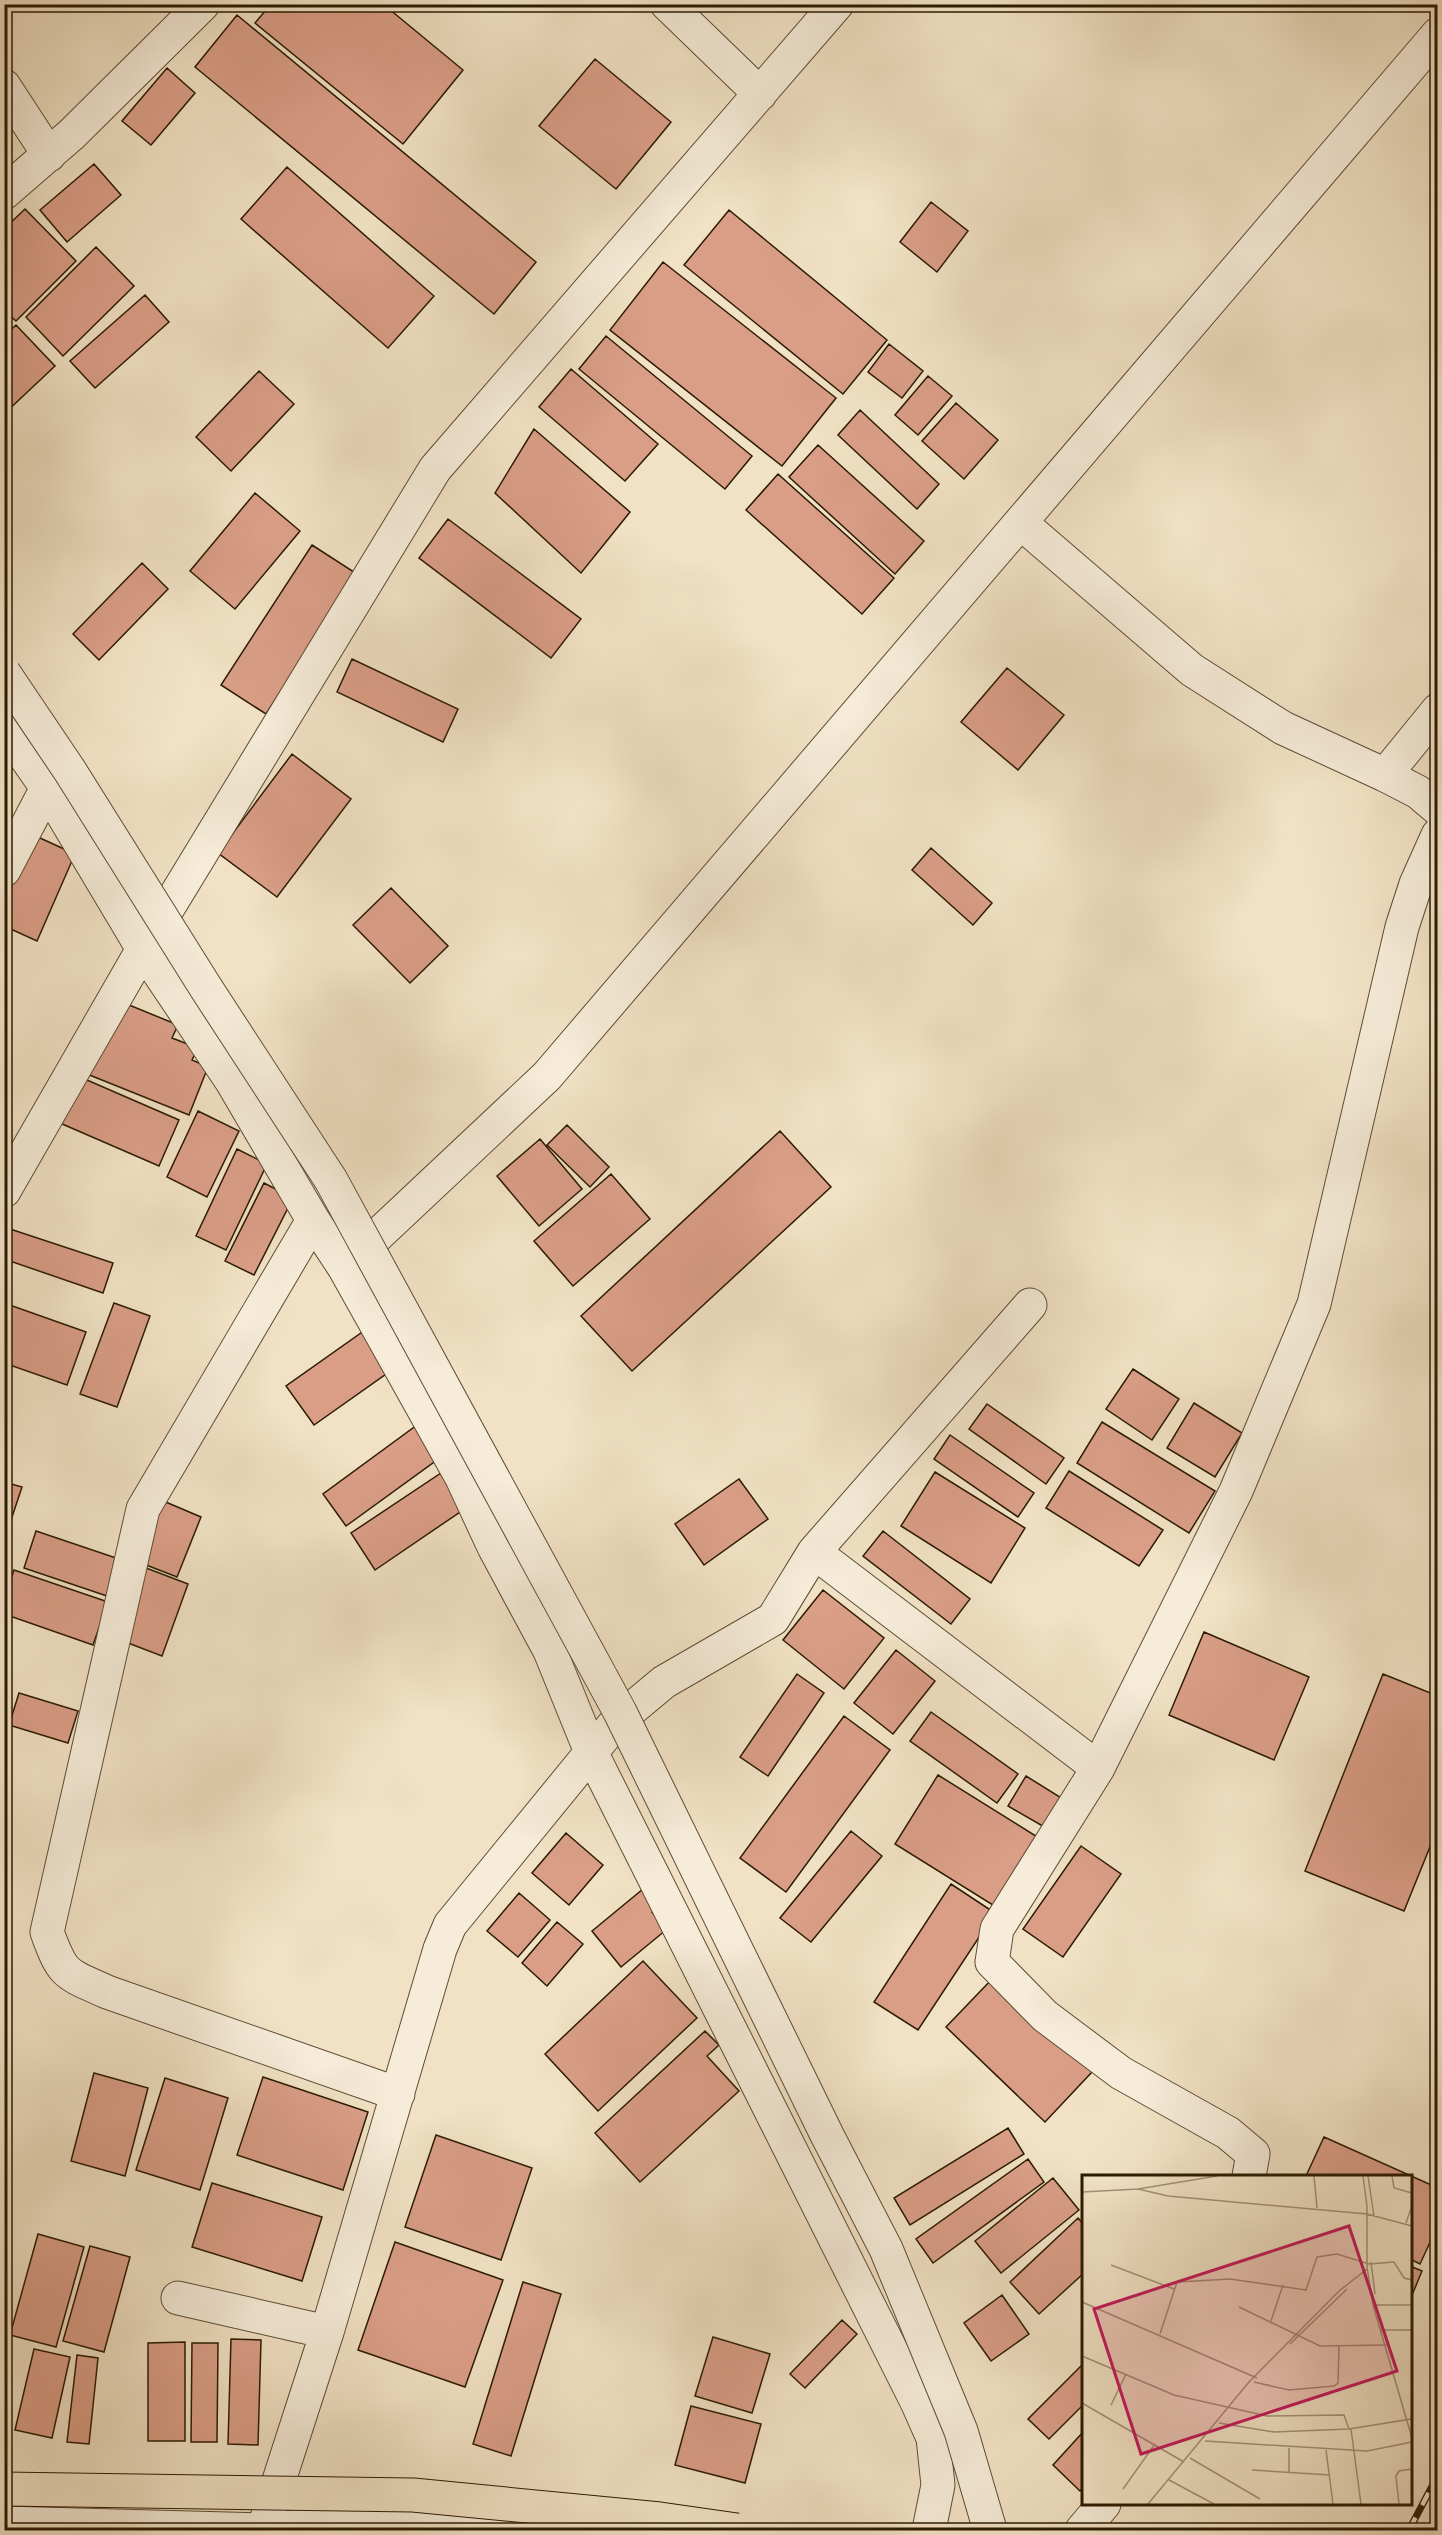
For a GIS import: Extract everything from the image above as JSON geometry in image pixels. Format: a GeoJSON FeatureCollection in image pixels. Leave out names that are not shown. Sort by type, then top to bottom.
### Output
{"type":"FeatureCollection","features":[{"type":"Feature","properties":{"kind":"highway"},"geometry":{"type":"LineString","coordinates":[[4,2489],[413,2495],[660,2519],[737,2530]]}},
{"type":"Feature","properties":{"kind":"street"},"geometry":{"type":"LineString","coordinates":[[4,194],[49,155],[203,4]]}},
{"type":"Feature","properties":{"kind":"street"},"geometry":{"type":"LineString","coordinates":[[668,4],[760,94]]}},
{"type":"Feature","properties":{"kind":"street"},"geometry":{"type":"LineString","coordinates":[[4,1191],[143,949],[435,468],[837,4]]}},
{"type":"Feature","properties":{"kind":"street"},"geometry":{"type":"LineString","coordinates":[[344,1267],[548,1076],[1437,34]]}},
{"type":"Feature","properties":{"kind":"street"},"geometry":{"type":"LineString","coordinates":[[4,86],[49,155]]}},
{"type":"Feature","properties":{"kind":"street"},"geometry":{"type":"LineString","coordinates":[[1020,523],[1192,670],[1283,728],[1418,792],[1437,809]]}},
{"type":"Feature","properties":{"kind":"street"},"geometry":{"type":"LineString","coordinates":[[4,673],[70,771],[206,988],[331,1180],[620,1712],[827,2135],[886,2249],[961,2431],[990,2530]]}},
{"type":"Feature","properties":{"kind":"street"},"geometry":{"type":"LineString","coordinates":[[1385,775],[1437,710]]}},
{"type":"Feature","properties":{"kind":"street"},"geometry":{"type":"LineString","coordinates":[[4,726],[47,788],[143,949],[231,1080],[313,1220],[344,1267],[462,1478],[494,1547],[550,1651],[591,1752],[933,2438],[938,2486],[929,2530]]}},
{"type":"Feature","properties":{"kind":"street"},"geometry":{"type":"LineString","coordinates":[[4,870],[47,788]]}},
{"type":"Feature","properties":{"kind":"street"},"geometry":{"type":"LineString","coordinates":[[1250,2175],[1253,2154],[1228,2133],[1120,2073],[1045,2016],[992,1962],[997,1929],[1098,1768],[1236,1491],[1314,1304],[1402,927],[1416,884],[1437,836]]}},
{"type":"Feature","properties":{"kind":"street"},"geometry":{"type":"LineString","coordinates":[[313,1220],[143,1509],[47,1932],[57,1959],[67,1974],[107,1992],[398,2094]]}},
{"type":"Feature","properties":{"kind":"street"},"geometry":{"type":"LineString","coordinates":[[263,2530],[327,2332],[440,1949],[450,1925],[616,1722],[664,1682],[773,1619],[814,1552],[1030,1305]]}},
{"type":"Feature","properties":{"kind":"street"},"geometry":{"type":"LineString","coordinates":[[814,1552],[1098,1768]]}},
{"type":"Feature","properties":{"kind":"street"},"geometry":{"type":"LineString","coordinates":[[178,2298],[327,2332]]}},
{"type":"Feature","properties":{"kind":"street"},"geometry":{"type":"LineString","coordinates":[[1082,2530],[1103,2505]]}},
{"type":"Feature","properties":{"kind":"street"},"geometry":{"type":"LineString","coordinates":[[4,2523],[263,2530],[406,2523],[538,2530]]}},
{"type":"Feature","properties":{"kind":"building"},"geometry":{"type":"Polygon","coordinates":[[[271,4],[383,4],[463,70],[403,144],[255,23],[271,4]]]}},
{"type":"Feature","properties":{"kind":"building"},"geometry":{"type":"Polygon","coordinates":[[[237,15],[536,262],[494,314],[195,67],[237,15]]]}},
{"type":"Feature","properties":{"kind":"building"},"geometry":{"type":"Polygon","coordinates":[[[595,59],[671,122],[616,189],[539,126],[595,59]]]}},
{"type":"Feature","properties":{"kind":"building"},"geometry":{"type":"Polygon","coordinates":[[[167,68],[195,93],[151,145],[122,121],[167,68]]]}},
{"type":"Feature","properties":{"kind":"building"},"geometry":{"type":"Polygon","coordinates":[[[94,164],[121,195],[67,242],[40,210],[94,164]]]}},
{"type":"Feature","properties":{"kind":"building"},"geometry":{"type":"Polygon","coordinates":[[[287,167],[434,296],[388,348],[241,219],[287,167]]]}},
{"type":"Feature","properties":{"kind":"building"},"geometry":{"type":"Polygon","coordinates":[[[931,202],[968,231],[937,272],[900,242],[931,202]]]}},
{"type":"Feature","properties":{"kind":"building"},"geometry":{"type":"Polygon","coordinates":[[[25,209],[76,261],[16,321],[4,310],[4,229],[25,209]]]}},
{"type":"Feature","properties":{"kind":"building"},"geometry":{"type":"Polygon","coordinates":[[[729,210],[887,340],[843,394],[684,265],[729,210]]]}},
{"type":"Feature","properties":{"kind":"building"},"geometry":{"type":"Polygon","coordinates":[[[96,247],[134,286],[63,356],[26,317],[96,247]]]}},
{"type":"Feature","properties":{"kind":"building"},"geometry":{"type":"Polygon","coordinates":[[[663,262],[836,398],[782,466],[610,330],[663,262]]]}},
{"type":"Feature","properties":{"kind":"building"},"geometry":{"type":"Polygon","coordinates":[[[145,295],[169,322],[95,388],[70,361],[145,295]]]}},
{"type":"Feature","properties":{"kind":"building"},"geometry":{"type":"Polygon","coordinates":[[[4,316],[11,323],[4,329],[4,316]]]}},
{"type":"Feature","properties":{"kind":"building"},"geometry":{"type":"Polygon","coordinates":[[[16,325],[55,366],[4,414],[4,336],[16,325]]]}},
{"type":"Feature","properties":{"kind":"building"},"geometry":{"type":"Polygon","coordinates":[[[606,336],[752,456],[725,489],[579,369],[606,336]]]}},
{"type":"Feature","properties":{"kind":"building"},"geometry":{"type":"Polygon","coordinates":[[[889,344],[923,371],[902,398],[868,372],[889,344]]]}},
{"type":"Feature","properties":{"kind":"building"},"geometry":{"type":"Polygon","coordinates":[[[571,369],[658,444],[625,481],[539,407],[571,369]]]}},
{"type":"Feature","properties":{"kind":"building"},"geometry":{"type":"Polygon","coordinates":[[[259,371],[294,404],[231,471],[196,437],[259,371]]]}},
{"type":"Feature","properties":{"kind":"building"},"geometry":{"type":"Polygon","coordinates":[[[928,376],[952,396],[918,435],[895,415],[928,376]]]}},
{"type":"Feature","properties":{"kind":"building"},"geometry":{"type":"Polygon","coordinates":[[[956,403],[998,440],[964,479],[922,441],[956,403]]]}},
{"type":"Feature","properties":{"kind":"building"},"geometry":{"type":"Polygon","coordinates":[[[860,410],[939,484],[917,509],[838,435],[860,410]]]}},
{"type":"Feature","properties":{"kind":"building"},"geometry":{"type":"Polygon","coordinates":[[[534,429],[630,512],[581,573],[495,493],[534,429]]]}},
{"type":"Feature","properties":{"kind":"building"},"geometry":{"type":"Polygon","coordinates":[[[818,445],[924,541],[895,574],[789,477],[818,445]]]}},
{"type":"Feature","properties":{"kind":"building"},"geometry":{"type":"Polygon","coordinates":[[[778,474],[894,578],[862,614],[746,510],[778,474]]]}},
{"type":"Feature","properties":{"kind":"building"},"geometry":{"type":"Polygon","coordinates":[[[255,493],[300,531],[235,609],[190,571],[255,493]]]}},
{"type":"Feature","properties":{"kind":"building"},"geometry":{"type":"Polygon","coordinates":[[[448,519],[581,619],[551,658],[419,558],[448,519]]]}},
{"type":"Feature","properties":{"kind":"building"},"geometry":{"type":"Polygon","coordinates":[[[312,545],[357,574],[266,714],[221,685],[312,545]]]}},
{"type":"Feature","properties":{"kind":"building"},"geometry":{"type":"Polygon","coordinates":[[[142,563],[168,589],[99,660],[73,634],[142,563]]]}},
{"type":"Feature","properties":{"kind":"building"},"geometry":{"type":"Polygon","coordinates":[[[352,659],[458,709],[443,742],[337,692],[352,659]]]}},
{"type":"Feature","properties":{"kind":"building"},"geometry":{"type":"Polygon","coordinates":[[[1007,668],[1064,715],[1018,770],[961,722],[1007,668]]]}},
{"type":"Feature","properties":{"kind":"building"},"geometry":{"type":"Polygon","coordinates":[[[292,754],[351,799],[277,897],[218,853],[292,754]]]}},
{"type":"Feature","properties":{"kind":"building"},"geometry":{"type":"Polygon","coordinates":[[[29,833],[75,854],[37,941],[4,926],[4,886],[29,833]]]}},
{"type":"Feature","properties":{"kind":"building"},"geometry":{"type":"Polygon","coordinates":[[[931,848],[992,903],[973,925],[912,870],[931,848]]]}},
{"type":"Feature","properties":{"kind":"building"},"geometry":{"type":"Polygon","coordinates":[[[391,888],[448,946],[410,983],[353,925],[391,888]]]}},
{"type":"Feature","properties":{"kind":"building"},"geometry":{"type":"Polygon","coordinates":[[[112,998],[178,1025],[172,1038],[198,1048],[192,1060],[208,1067],[189,1115],[82,1072],[112,998]]]}},
{"type":"Feature","properties":{"kind":"building"},"geometry":{"type":"Polygon","coordinates":[[[80,1077],[179,1120],[159,1166],[60,1123],[80,1077]]]}},
{"type":"Feature","properties":{"kind":"building"},"geometry":{"type":"Polygon","coordinates":[[[198,1111],[239,1131],[207,1197],[167,1177],[198,1111]]]}},
{"type":"Feature","properties":{"kind":"building"},"geometry":{"type":"Polygon","coordinates":[[[567,1125],[609,1167],[590,1187],[547,1145],[567,1125]]]}},
{"type":"Feature","properties":{"kind":"building"},"geometry":{"type":"Polygon","coordinates":[[[780,1131],[831,1187],[632,1371],[581,1316],[780,1131]]]}},
{"type":"Feature","properties":{"kind":"building"},"geometry":{"type":"Polygon","coordinates":[[[540,1139],[582,1189],[539,1226],[497,1176],[540,1139]]]}},
{"type":"Feature","properties":{"kind":"building"},"geometry":{"type":"Polygon","coordinates":[[[237,1149],[267,1164],[226,1250],[196,1236],[237,1149]]]}},
{"type":"Feature","properties":{"kind":"building"},"geometry":{"type":"Polygon","coordinates":[[[611,1174],[650,1219],[573,1286],[534,1241],[611,1174]]]}},
{"type":"Feature","properties":{"kind":"building"},"geometry":{"type":"Polygon","coordinates":[[[264,1183],[293,1198],[254,1275],[225,1261],[264,1183]]]}},
{"type":"Feature","properties":{"kind":"building"},"geometry":{"type":"Polygon","coordinates":[[[4,1227],[113,1263],[103,1293],[4,1259],[4,1227]]]}},
{"type":"Feature","properties":{"kind":"building"},"geometry":{"type":"Polygon","coordinates":[[[4,1303],[86,1332],[67,1385],[4,1363],[4,1303]]]}},
{"type":"Feature","properties":{"kind":"building"},"geometry":{"type":"Polygon","coordinates":[[[114,1303],[150,1316],[117,1407],[80,1394],[114,1303]]]}},
{"type":"Feature","properties":{"kind":"building"},"geometry":{"type":"Polygon","coordinates":[[[368,1328],[396,1367],[314,1425],[286,1386],[368,1328]]]}},
{"type":"Feature","properties":{"kind":"building"},"geometry":{"type":"Polygon","coordinates":[[[1133,1369],[1179,1399],[1152,1440],[1106,1409],[1133,1369]]]}},
{"type":"Feature","properties":{"kind":"building"},"geometry":{"type":"Polygon","coordinates":[[[1194,1403],[1242,1433],[1215,1477],[1167,1448],[1194,1403]]]}},
{"type":"Feature","properties":{"kind":"building"},"geometry":{"type":"Polygon","coordinates":[[[987,1404],[1064,1458],[1046,1484],[969,1429],[987,1404]]]}},
{"type":"Feature","properties":{"kind":"building"},"geometry":{"type":"Polygon","coordinates":[[[1102,1422],[1215,1491],[1189,1533],[1077,1463],[1102,1422]]]}},
{"type":"Feature","properties":{"kind":"building"},"geometry":{"type":"Polygon","coordinates":[[[417,1425],[441,1457],[346,1526],[323,1494],[417,1425]]]}},
{"type":"Feature","properties":{"kind":"building"},"geometry":{"type":"Polygon","coordinates":[[[950,1435],[1034,1493],[1018,1517],[934,1459],[950,1435]]]}},
{"type":"Feature","properties":{"kind":"building"},"geometry":{"type":"Polygon","coordinates":[[[1069,1471],[1163,1530],[1139,1566],[1046,1508],[1069,1471]]]}},
{"type":"Feature","properties":{"kind":"building"},"geometry":{"type":"Polygon","coordinates":[[[935,1472],[1025,1528],[991,1583],[901,1526],[935,1472]]]}},
{"type":"Feature","properties":{"kind":"building"},"geometry":{"type":"Polygon","coordinates":[[[441,1473],[466,1508],[375,1570],[351,1533],[441,1473]]]}},
{"type":"Feature","properties":{"kind":"building"},"geometry":{"type":"Polygon","coordinates":[[[739,1479],[768,1519],[704,1565],[675,1524],[739,1479]]]}},
{"type":"Feature","properties":{"kind":"building"},"geometry":{"type":"Polygon","coordinates":[[[4,1482],[22,1487],[5,1538],[4,1537],[4,1482]]]}},
{"type":"Feature","properties":{"kind":"building"},"geometry":{"type":"Polygon","coordinates":[[[161,1500],[201,1517],[177,1577],[136,1561],[161,1500]]]}},
{"type":"Feature","properties":{"kind":"building"},"geometry":{"type":"Polygon","coordinates":[[[36,1531],[119,1559],[107,1596],[24,1568],[36,1531]]]}},
{"type":"Feature","properties":{"kind":"building"},"geometry":{"type":"Polygon","coordinates":[[[883,1531],[970,1599],[951,1624],[863,1556],[883,1531]]]}},
{"type":"Feature","properties":{"kind":"building"},"geometry":{"type":"Polygon","coordinates":[[[141,1566],[188,1584],[162,1656],[115,1638],[141,1566]]]}},
{"type":"Feature","properties":{"kind":"building"},"geometry":{"type":"Polygon","coordinates":[[[14,1570],[108,1602],[93,1645],[4,1614],[4,1599],[14,1570]]]}},
{"type":"Feature","properties":{"kind":"building"},"geometry":{"type":"Polygon","coordinates":[[[823,1590],[884,1638],[844,1689],[783,1640],[823,1590]]]}},
{"type":"Feature","properties":{"kind":"building"},"geometry":{"type":"Polygon","coordinates":[[[1204,1632],[1309,1677],[1274,1760],[1169,1715],[1204,1632]]]}},
{"type":"Feature","properties":{"kind":"building"},"geometry":{"type":"Polygon","coordinates":[[[896,1650],[935,1681],[893,1734],[854,1703],[896,1650]]]}},
{"type":"Feature","properties":{"kind":"building"},"geometry":{"type":"Polygon","coordinates":[[[797,1674],[824,1693],[768,1776],[740,1757],[797,1674]]]}},
{"type":"Feature","properties":{"kind":"building"},"geometry":{"type":"Polygon","coordinates":[[[1383,1674],[1438,1696],[1438,1827],[1404,1911],[1305,1871],[1383,1674]]]}},
{"type":"Feature","properties":{"kind":"building"},"geometry":{"type":"Polygon","coordinates":[[[19,1693],[78,1711],[68,1743],[9,1725],[19,1693]]]}},
{"type":"Feature","properties":{"kind":"building"},"geometry":{"type":"Polygon","coordinates":[[[931,1712],[1018,1774],[997,1803],[910,1741],[931,1712]]]}},
{"type":"Feature","properties":{"kind":"building"},"geometry":{"type":"Polygon","coordinates":[[[844,1716],[890,1750],[786,1892],[740,1858],[844,1716]]]}},
{"type":"Feature","properties":{"kind":"building"},"geometry":{"type":"Polygon","coordinates":[[[938,1775],[1039,1838],[996,1907],[895,1844],[938,1775]]]}},
{"type":"Feature","properties":{"kind":"building"},"geometry":{"type":"Polygon","coordinates":[[[1026,1776],[1063,1799],[1046,1828],[1008,1806],[1026,1776]]]}},
{"type":"Feature","properties":{"kind":"building"},"geometry":{"type":"Polygon","coordinates":[[[851,1831],[882,1856],[811,1942],[780,1918],[851,1831]]]}},
{"type":"Feature","properties":{"kind":"building"},"geometry":{"type":"Polygon","coordinates":[[[566,1833],[603,1865],[569,1905],[532,1873],[566,1833]]]}},
{"type":"Feature","properties":{"kind":"building"},"geometry":{"type":"Polygon","coordinates":[[[1081,1846],[1121,1874],[1063,1957],[1023,1929],[1081,1846]]]}},
{"type":"Feature","properties":{"kind":"building"},"geometry":{"type":"Polygon","coordinates":[[[951,1884],[995,1913],[918,2030],[874,2002],[951,1884]]]}},
{"type":"Feature","properties":{"kind":"building"},"geometry":{"type":"Polygon","coordinates":[[[643,1889],[658,1907],[652,1912],[666,1930],[621,1967],[592,1931],[643,1889]]]}},
{"type":"Feature","properties":{"kind":"building"},"geometry":{"type":"Polygon","coordinates":[[[519,1893],[550,1920],[518,1957],[487,1931],[519,1893]]]}},
{"type":"Feature","properties":{"kind":"building"},"geometry":{"type":"Polygon","coordinates":[[[557,1922],[583,1944],[547,1986],[522,1963],[557,1922]]]}},
{"type":"Feature","properties":{"kind":"building"},"geometry":{"type":"Polygon","coordinates":[[[643,1961],[697,2018],[598,2111],[545,2054],[643,1961]]]}},
{"type":"Feature","properties":{"kind":"building"},"geometry":{"type":"Polygon","coordinates":[[[993,1978],[1092,2072],[1045,2122],[946,2027],[993,1978]]]}},
{"type":"Feature","properties":{"kind":"building"},"geometry":{"type":"Polygon","coordinates":[[[705,2031],[719,2045],[707,2056],[739,2091],[640,2182],[595,2133],[705,2031]]]}},
{"type":"Feature","properties":{"kind":"building"},"geometry":{"type":"Polygon","coordinates":[[[94,2073],[148,2088],[125,2176],[71,2161],[94,2073]]]}},
{"type":"Feature","properties":{"kind":"building"},"geometry":{"type":"Polygon","coordinates":[[[263,2077],[368,2112],[343,2190],[237,2155],[263,2077]]]}},
{"type":"Feature","properties":{"kind":"building"},"geometry":{"type":"Polygon","coordinates":[[[165,2078],[228,2098],[200,2190],[136,2170],[165,2078]]]}},
{"type":"Feature","properties":{"kind":"building"},"geometry":{"type":"Polygon","coordinates":[[[1008,2128],[1024,2154],[910,2225],[894,2198],[1008,2128]]]}},
{"type":"Feature","properties":{"kind":"building"},"geometry":{"type":"Polygon","coordinates":[[[436,2135],[532,2168],[501,2260],[405,2227],[436,2135]]]}},
{"type":"Feature","properties":{"kind":"building"},"geometry":{"type":"Polygon","coordinates":[[[1324,2137],[1409,2175],[1306,2175],[1324,2137]]]}},
{"type":"Feature","properties":{"kind":"building"},"geometry":{"type":"Polygon","coordinates":[[[1028,2159],[1044,2182],[933,2263],[916,2239],[1028,2159]]]}},
{"type":"Feature","properties":{"kind":"building"},"geometry":{"type":"Polygon","coordinates":[[[1412,2176],[1438,2188],[1438,2225],[1420,2264],[1412,2260],[1412,2176]]]}},
{"type":"Feature","properties":{"kind":"building"},"geometry":{"type":"Polygon","coordinates":[[[1053,2178],[1079,2210],[1001,2273],[975,2241],[1053,2178]]]}},
{"type":"Feature","properties":{"kind":"building"},"geometry":{"type":"Polygon","coordinates":[[[212,2183],[322,2217],[302,2281],[192,2247],[212,2183]]]}},
{"type":"Feature","properties":{"kind":"building"},"geometry":{"type":"Polygon","coordinates":[[[1078,2218],[1082,2223],[1082,2275],[1039,2314],[1010,2282],[1078,2218]]]}},
{"type":"Feature","properties":{"kind":"building"},"geometry":{"type":"Polygon","coordinates":[[[38,2234],[84,2247],[56,2347],[10,2335],[38,2234]]]}},
{"type":"Feature","properties":{"kind":"building"},"geometry":{"type":"Polygon","coordinates":[[[395,2242],[503,2280],[465,2387],[358,2350],[395,2242]]]}},
{"type":"Feature","properties":{"kind":"building"},"geometry":{"type":"Polygon","coordinates":[[[90,2246],[130,2257],[104,2352],[63,2341],[90,2246]]]}},
{"type":"Feature","properties":{"kind":"building"},"geometry":{"type":"Polygon","coordinates":[[[1412,2267],[1422,2271],[1412,2295],[1412,2267]]]}},
{"type":"Feature","properties":{"kind":"building"},"geometry":{"type":"Polygon","coordinates":[[[523,2282],[561,2294],[511,2456],[473,2444],[523,2282]]]}},
{"type":"Feature","properties":{"kind":"building"},"geometry":{"type":"Polygon","coordinates":[[[1002,2295],[1029,2334],[991,2361],[964,2323],[1002,2295]]]}},
{"type":"Feature","properties":{"kind":"building"},"geometry":{"type":"Polygon","coordinates":[[[842,2320],[857,2334],[805,2388],[790,2374],[842,2320]]]}},
{"type":"Feature","properties":{"kind":"building"},"geometry":{"type":"Polygon","coordinates":[[[713,2337],[770,2354],[752,2413],[695,2396],[713,2337]]]}},
{"type":"Feature","properties":{"kind":"building"},"geometry":{"type":"Polygon","coordinates":[[[231,2339],[261,2340],[258,2445],[228,2444],[231,2339]]]}},
{"type":"Feature","properties":{"kind":"building"},"geometry":{"type":"Polygon","coordinates":[[[185,2342],[185,2441],[148,2441],[148,2343],[185,2342]]]}},
{"type":"Feature","properties":{"kind":"building"},"geometry":{"type":"Polygon","coordinates":[[[192,2343],[218,2343],[217,2442],[191,2442],[192,2343]]]}},
{"type":"Feature","properties":{"kind":"building"},"geometry":{"type":"Polygon","coordinates":[[[34,2349],[70,2357],[52,2438],[15,2430],[34,2349]]]}},
{"type":"Feature","properties":{"kind":"building"},"geometry":{"type":"Polygon","coordinates":[[[77,2355],[98,2358],[89,2444],[67,2442],[77,2355]]]}},
{"type":"Feature","properties":{"kind":"building"},"geometry":{"type":"Polygon","coordinates":[[[1082,2365],[1082,2406],[1049,2439],[1028,2419],[1082,2365]]]}},
{"type":"Feature","properties":{"kind":"building"},"geometry":{"type":"Polygon","coordinates":[[[691,2406],[761,2424],[745,2483],[675,2465],[691,2406]]]}},
{"type":"Feature","properties":{"kind":"building"},"geometry":{"type":"Polygon","coordinates":[[[1082,2433],[1082,2489],[1080,2491],[1053,2465],[1082,2433]]]}},
{"type":"Feature","properties":{"kind":"railway"},"geometry":{"type":"LineString","coordinates":[[1409,2530],[1438,2475]]}}]}
